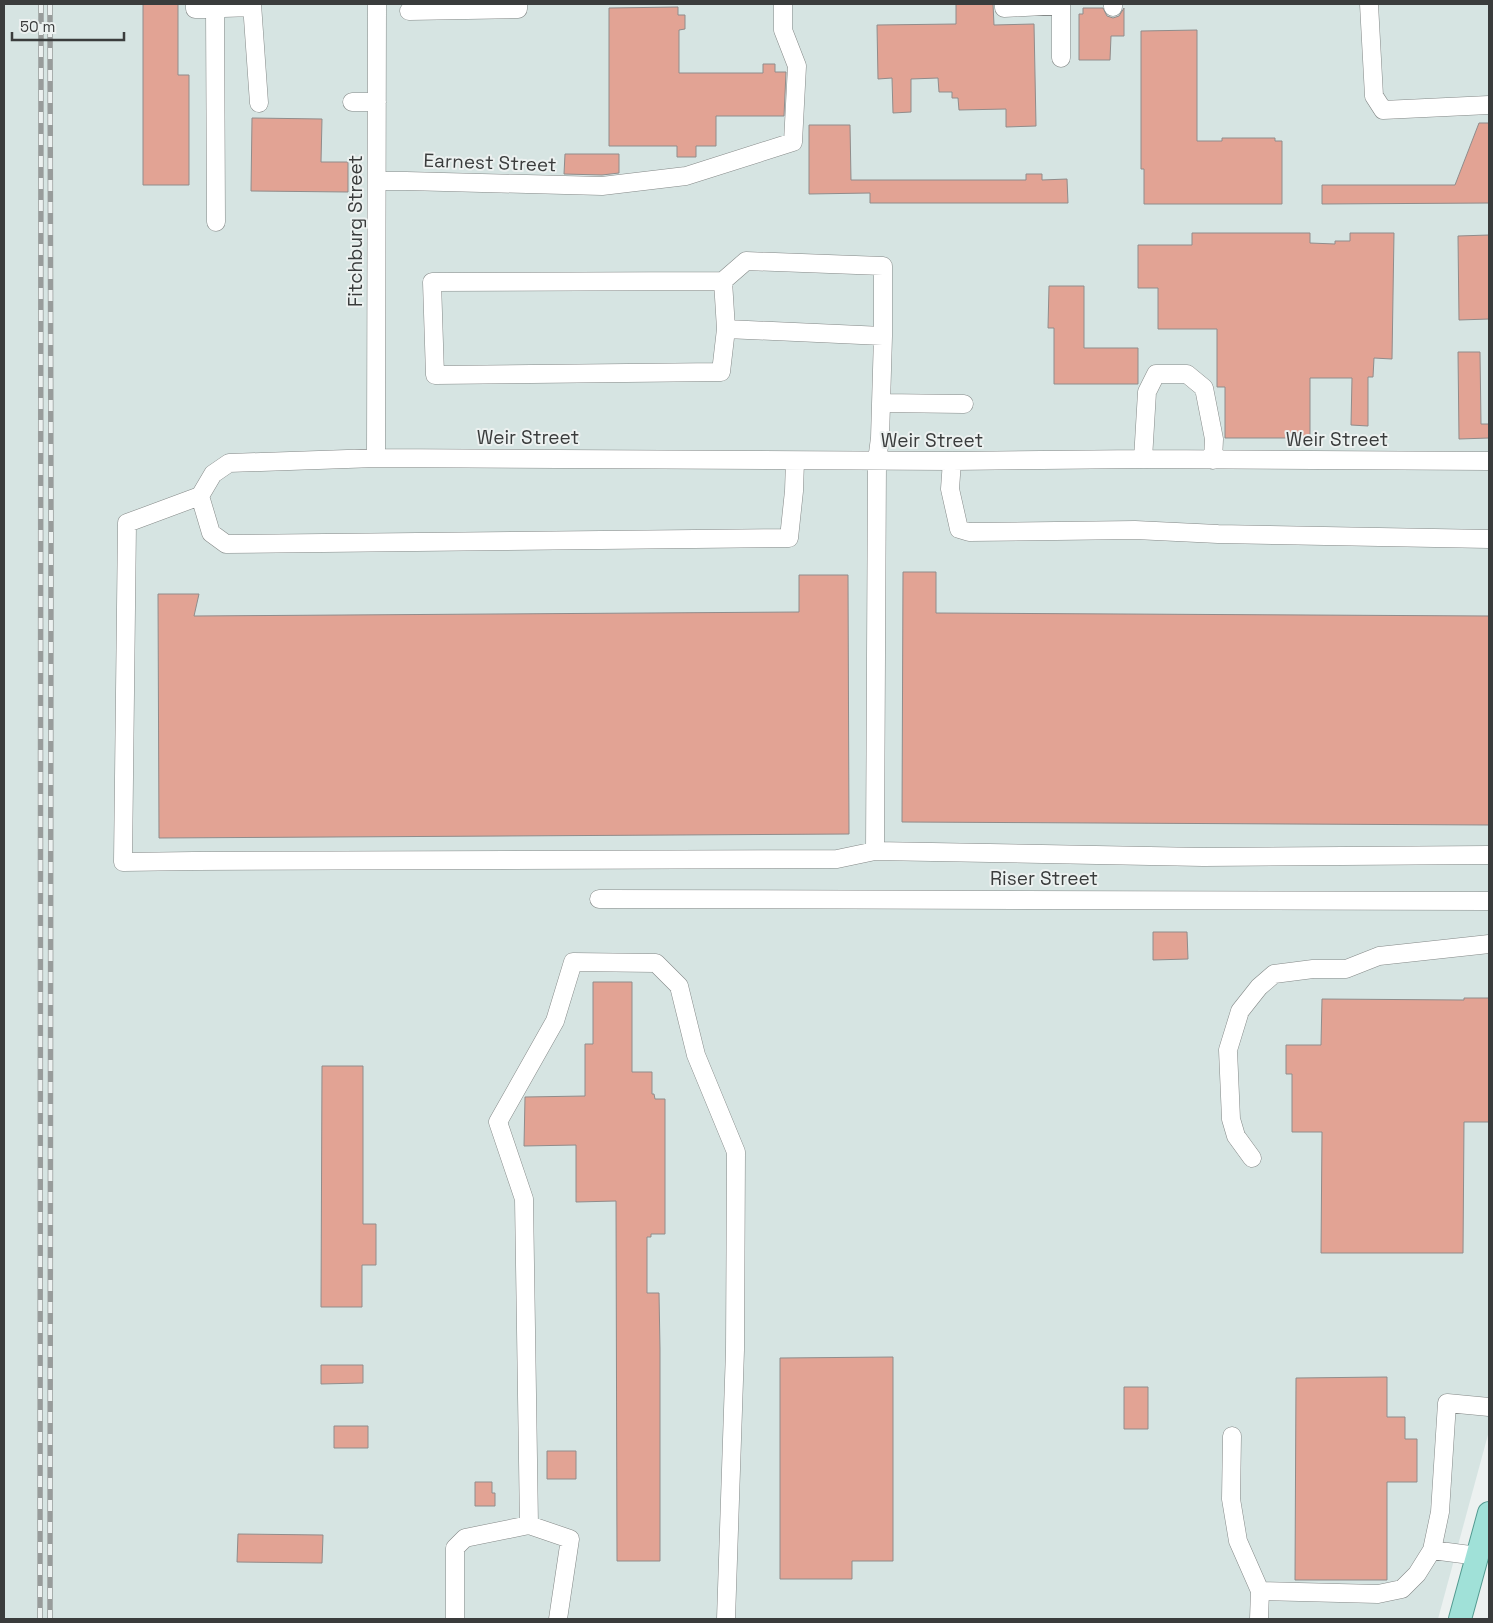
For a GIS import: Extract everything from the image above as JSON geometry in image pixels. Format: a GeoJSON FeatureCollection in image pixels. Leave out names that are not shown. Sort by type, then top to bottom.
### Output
{"type":"FeatureCollection","features":[{"type":"Feature","properties":{"kind":"main road"},"geometry":{"type":"LineString","coordinates":[[1460,1619],[1489,1513]]}},
{"type":"Feature","properties":{"kind":"street"},"geometry":{"type":"LineString","coordinates":[[195,4],[195,9],[252,5],[259,102]]}},
{"type":"Feature","properties":{"kind":"street","name":"Fitchburg Street"},"geometry":{"type":"LineString","coordinates":[[376,458],[377,4]]}},
{"type":"Feature","properties":{"kind":"street"},"geometry":{"type":"LineString","coordinates":[[409,11],[518,9],[518,4]]}},
{"type":"Feature","properties":{"kind":"street","name":"Earnest Street"},"geometry":{"type":"LineString","coordinates":[[376,182],[406,181],[602,186],[686,176],[793,142],[797,66],[783,30],[782,4]]}},
{"type":"Feature","properties":{"kind":"street"},"geometry":{"type":"LineString","coordinates":[[1004,4],[1004,8],[1061,4],[1060,58]]}},
{"type":"Feature","properties":{"kind":"street"},"geometry":{"type":"LineString","coordinates":[[1369,4],[1374,96],[1383,110],[1489,105]]}},
{"type":"Feature","properties":{"kind":"street"},"geometry":{"type":"LineString","coordinates":[[216,8],[216,222]]}},
{"type":"Feature","properties":{"kind":"street"},"geometry":{"type":"LineString","coordinates":[[352,102],[377,102]]}},
{"type":"Feature","properties":{"kind":"street"},"geometry":{"type":"LineString","coordinates":[[723,281],[726,329],[721,372],[435,375],[432,282],[723,281],[746,260],[884,266],[880,438],[877,461],[875,852]]}},
{"type":"Feature","properties":{"kind":"street"},"geometry":{"type":"LineString","coordinates":[[726,329],[883,336]]}},
{"type":"Feature","properties":{"kind":"street"},"geometry":{"type":"LineString","coordinates":[[1143,459],[1147,392],[1156,374],[1187,374],[1204,388],[1214,439],[1213,460]]}},
{"type":"Feature","properties":{"kind":"street"},"geometry":{"type":"LineString","coordinates":[[881,403],[964,404]]}},
{"type":"Feature","properties":{"kind":"street","name":"Weir Street"},"geometry":{"type":"LineString","coordinates":[[200,496],[213,474],[229,463],[376,458],[795,461],[1143,459],[1489,461]]}},
{"type":"Feature","properties":{"kind":"street"},"geometry":{"type":"LineString","coordinates":[[795,461],[789,538],[226,544],[210,533],[200,496],[127,523],[123,862],[837,859],[875,852],[1203,857],[1489,855]]}},
{"type":"Feature","properties":{"kind":"street"},"geometry":{"type":"LineString","coordinates":[[952,461],[950,490],[959,528],[969,532],[1135,530],[1218,534],[1489,539]]}},
{"type":"Feature","properties":{"kind":"street","name":"Riser Street"},"geometry":{"type":"LineString","coordinates":[[599,899],[1489,901]]}},
{"type":"Feature","properties":{"kind":"street"},"geometry":{"type":"LineString","coordinates":[[1252,1158],[1236,1136],[1231,1119],[1228,1050],[1240,1011],[1260,987],[1274,974],[1313,969],[1346,969],[1380,956],[1489,944]]}},
{"type":"Feature","properties":{"kind":"street"},"geometry":{"type":"LineString","coordinates":[[529,1525],[524,1199],[498,1122],[555,1021],[573,962],[656,963],[679,986],[696,1055],[736,1152],[735,1350],[726,1619]]}},
{"type":"Feature","properties":{"kind":"street"},"geometry":{"type":"LineString","coordinates":[[1260,1591],[1378,1594],[1402,1588],[1417,1574],[1432,1550],[1440,1512],[1447,1403],[1489,1407]]}},
{"type":"Feature","properties":{"kind":"street"},"geometry":{"type":"LineString","coordinates":[[1232,1436],[1231,1499],[1238,1541],[1260,1591],[1259,1619]]}},
{"type":"Feature","properties":{"kind":"street"},"geometry":{"type":"LineString","coordinates":[[455,1619],[455,1548],[465,1538],[529,1525],[570,1539],[558,1619]]}},
{"type":"Feature","properties":{"kind":"street"},"geometry":{"type":"LineString","coordinates":[[1432,1550],[1478,1556]]}},
{"type":"Feature","properties":{"kind":"shaded area"},"geometry":{"type":"Polygon","coordinates":[[[4,4],[1489,4],[1489,1431],[1438,1619],[4,1619],[4,4]]]}},
{"type":"Feature","properties":{"kind":"building"},"geometry":{"type":"Polygon","coordinates":[[[143,4],[178,4],[178,75],[189,75],[189,185],[143,185],[143,4]]]}},
{"type":"Feature","properties":{"kind":"building"},"geometry":{"type":"Polygon","coordinates":[[[956,4],[993,4],[994,25],[1034,24],[1036,126],[1006,127],[1006,109],[959,110],[958,98],[952,98],[952,92],[939,92],[938,78],[911,79],[911,112],[893,113],[892,78],[878,79],[877,25],[956,24],[956,4]]]}},
{"type":"Feature","properties":{"kind":"building"},"geometry":{"type":"Polygon","coordinates":[[[678,7],[678,15],[685,15],[685,29],[679,30],[679,73],[763,73],[763,64],[775,64],[775,72],[786,72],[784,116],[716,116],[716,146],[696,146],[696,157],[677,157],[677,146],[609,146],[609,8],[678,7]]]}},
{"type":"Feature","properties":{"kind":"building"},"geometry":{"type":"Polygon","coordinates":[[[1083,8],[1103,8],[1107,16],[1113,18],[1119,16],[1124,8],[1124,36],[1111,36],[1110,60],[1079,60],[1079,14],[1083,14],[1083,8]]]}},
{"type":"Feature","properties":{"kind":"building"},"geometry":{"type":"Polygon","coordinates":[[[1197,30],[1197,141],[1222,141],[1222,138],[1275,138],[1275,141],[1282,141],[1282,204],[1144,204],[1144,169],[1141,169],[1141,31],[1197,30]]]}},
{"type":"Feature","properties":{"kind":"building"},"geometry":{"type":"Polygon","coordinates":[[[252,118],[322,119],[321,162],[348,162],[348,192],[251,191],[252,118]]]}},
{"type":"Feature","properties":{"kind":"building"},"geometry":{"type":"Polygon","coordinates":[[[1479,123],[1489,123],[1489,203],[1322,204],[1322,185],[1455,185],[1479,123]]]}},
{"type":"Feature","properties":{"kind":"building"},"geometry":{"type":"Polygon","coordinates":[[[809,125],[850,125],[851,180],[1026,180],[1026,174],[1042,174],[1042,180],[1067,179],[1068,203],[870,203],[870,193],[809,194],[809,125]]]}},
{"type":"Feature","properties":{"kind":"building"},"geometry":{"type":"Polygon","coordinates":[[[565,154],[619,154],[619,173],[602,175],[564,174],[565,154]]]}},
{"type":"Feature","properties":{"kind":"building"},"geometry":{"type":"Polygon","coordinates":[[[1192,233],[1310,233],[1310,243],[1335,244],[1335,241],[1350,241],[1350,233],[1394,233],[1392,359],[1374,358],[1373,377],[1368,377],[1368,426],[1351,425],[1352,378],[1310,378],[1310,438],[1225,438],[1225,387],[1217,387],[1217,329],[1158,329],[1158,288],[1138,288],[1138,245],[1192,245],[1192,233]]]}},
{"type":"Feature","properties":{"kind":"building"},"geometry":{"type":"Polygon","coordinates":[[[1489,235],[1489,319],[1459,320],[1458,236],[1489,235]]]}},
{"type":"Feature","properties":{"kind":"building"},"geometry":{"type":"Polygon","coordinates":[[[1049,286],[1084,286],[1084,348],[1138,348],[1138,384],[1054,384],[1054,328],[1048,328],[1049,286]]]}},
{"type":"Feature","properties":{"kind":"building"},"geometry":{"type":"Polygon","coordinates":[[[1458,352],[1480,352],[1481,424],[1489,424],[1489,438],[1459,439],[1458,352]]]}},
{"type":"Feature","properties":{"kind":"building"},"geometry":{"type":"Polygon","coordinates":[[[903,572],[936,572],[936,613],[1489,616],[1489,825],[902,822],[903,572]]]}},
{"type":"Feature","properties":{"kind":"building"},"geometry":{"type":"Polygon","coordinates":[[[799,575],[848,575],[849,834],[159,838],[158,594],[199,594],[194,616],[799,612],[799,575]]]}},
{"type":"Feature","properties":{"kind":"building"},"geometry":{"type":"Polygon","coordinates":[[[1153,932],[1187,932],[1188,959],[1153,960],[1153,932]]]}},
{"type":"Feature","properties":{"kind":"building"},"geometry":{"type":"Polygon","coordinates":[[[593,982],[632,982],[632,1072],[652,1072],[652,1094],[654,1094],[655,1099],[665,1099],[665,1234],[651,1234],[651,1237],[647,1237],[647,1293],[659,1293],[660,1561],[617,1561],[616,1201],[576,1202],[576,1145],[524,1146],[525,1097],[585,1096],[585,1044],[593,1044],[593,982]]]}},
{"type":"Feature","properties":{"kind":"building"},"geometry":{"type":"Polygon","coordinates":[[[1464,998],[1489,998],[1489,1122],[1464,1122],[1463,1253],[1321,1253],[1322,1132],[1292,1132],[1292,1074],[1286,1074],[1286,1045],[1321,1045],[1322,999],[1464,1000],[1464,998]]]}},
{"type":"Feature","properties":{"kind":"building"},"geometry":{"type":"Polygon","coordinates":[[[322,1066],[363,1066],[363,1224],[376,1224],[376,1265],[362,1265],[362,1307],[321,1307],[322,1066]]]}},
{"type":"Feature","properties":{"kind":"building"},"geometry":{"type":"Polygon","coordinates":[[[893,1357],[893,1561],[852,1561],[852,1579],[780,1579],[780,1358],[893,1357]]]}},
{"type":"Feature","properties":{"kind":"building"},"geometry":{"type":"Polygon","coordinates":[[[321,1365],[363,1365],[363,1383],[321,1384],[321,1365]]]}},
{"type":"Feature","properties":{"kind":"building"},"geometry":{"type":"Polygon","coordinates":[[[1387,1377],[1387,1417],[1405,1417],[1405,1439],[1417,1439],[1417,1482],[1387,1482],[1387,1580],[1295,1580],[1296,1378],[1387,1377]]]}},
{"type":"Feature","properties":{"kind":"building"},"geometry":{"type":"Polygon","coordinates":[[[1124,1387],[1148,1387],[1148,1429],[1124,1429],[1124,1387]]]}},
{"type":"Feature","properties":{"kind":"building"},"geometry":{"type":"Polygon","coordinates":[[[334,1426],[368,1426],[368,1448],[334,1448],[334,1426]]]}},
{"type":"Feature","properties":{"kind":"building"},"geometry":{"type":"Polygon","coordinates":[[[547,1451],[576,1451],[576,1479],[547,1479],[547,1451]]]}},
{"type":"Feature","properties":{"kind":"building"},"geometry":{"type":"Polygon","coordinates":[[[475,1482],[492,1482],[492,1493],[495,1493],[495,1506],[475,1506],[475,1482]]]}},
{"type":"Feature","properties":{"kind":"building"},"geometry":{"type":"Polygon","coordinates":[[[238,1534],[323,1535],[322,1563],[237,1562],[238,1534]]]}},
{"type":"Feature","properties":{"kind":"railway"},"geometry":{"type":"LineString","coordinates":[[40,1619],[41,4]]}},
{"type":"Feature","properties":{"kind":"railway"},"geometry":{"type":"LineString","coordinates":[[50,4],[50,1619]]}}]}
